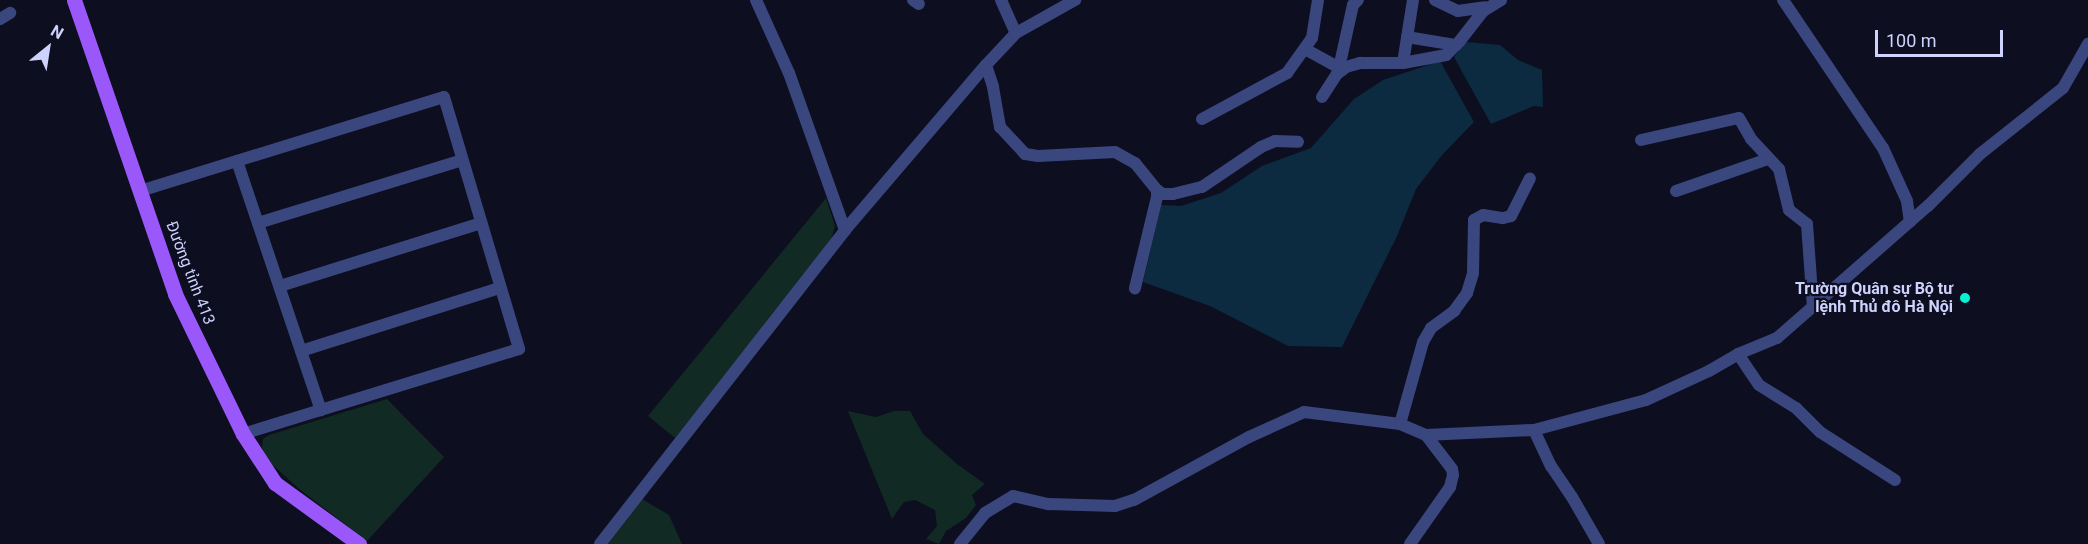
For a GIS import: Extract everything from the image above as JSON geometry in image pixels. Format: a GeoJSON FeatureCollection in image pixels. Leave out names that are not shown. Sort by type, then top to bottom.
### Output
{"type":"FeatureCollection","features":[{"type":"Feature","properties":{"kind":"main road","name":"Đường tỉnh 413"},"geometry":{"type":"LineString","coordinates":[[74,0],[175,294],[243,434],[275,483],[359,544]]}},
{"type":"Feature","properties":{"kind":"street"},"geometry":{"type":"LineString","coordinates":[[756,0],[789,73],[845,230]]}},
{"type":"Feature","properties":{"kind":"street"},"geometry":{"type":"LineString","coordinates":[[1000,0],[1016,33]]}},
{"type":"Feature","properties":{"kind":"street"},"geometry":{"type":"LineString","coordinates":[[600,544],[845,230],[986,65],[1016,33],[1075,0]]}},
{"type":"Feature","properties":{"kind":"street"},"geometry":{"type":"LineString","coordinates":[[1202,118],[1280,78],[1305,50],[1312,38],[1318,0]]}},
{"type":"Feature","properties":{"kind":"street"},"geometry":{"type":"LineString","coordinates":[[1322,97],[1341,69],[1353,5],[1358,0]]}},
{"type":"Feature","properties":{"kind":"street"},"geometry":{"type":"LineString","coordinates":[[1403,63],[1413,0]]}},
{"type":"Feature","properties":{"kind":"street"},"geometry":{"type":"LineString","coordinates":[[1435,0],[1458,10],[1490,6]]}},
{"type":"Feature","properties":{"kind":"street"},"geometry":{"type":"LineString","coordinates":[[1305,50],[1341,69],[1360,63],[1403,63],[1446,55],[1478,16],[1501,0]]}},
{"type":"Feature","properties":{"kind":"street"},"geometry":{"type":"LineString","coordinates":[[1783,0],[1883,148],[1907,201],[1910,222]]}},
{"type":"Feature","properties":{"kind":"street"},"geometry":{"type":"LineString","coordinates":[[1407,37],[1456,45]]}},
{"type":"Feature","properties":{"kind":"street"},"geometry":{"type":"LineString","coordinates":[[960,544],[985,513],[1013,496],[1049,504],[1115,506],[1134,500],[1249,437],[1304,412],[1400,424],[1426,435],[1534,430],[1646,400],[1709,371],[1738,354],[1777,338],[1910,222],[1980,154],[2063,88],[2088,44]]}},
{"type":"Feature","properties":{"kind":"street"},"geometry":{"type":"LineString","coordinates":[[986,65],[993,87],[1000,128],[1025,154],[1038,156],[1115,153],[1135,163],[1163,194],[1202,187],[1262,147],[1275,141],[1298,142]]}},
{"type":"Feature","properties":{"kind":"street"},"geometry":{"type":"LineString","coordinates":[[140,191],[444,97],[519,350],[243,434]]}},
{"type":"Feature","properties":{"kind":"street"},"geometry":{"type":"LineString","coordinates":[[1641,140],[1739,118],[1751,139],[1782,174],[1789,210],[1807,224],[1813,308]]}},
{"type":"Feature","properties":{"kind":"street"},"geometry":{"type":"LineString","coordinates":[[1676,191],[1768,159]]}},
{"type":"Feature","properties":{"kind":"street"},"geometry":{"type":"LineString","coordinates":[[237,160],[321,410]]}},
{"type":"Feature","properties":{"kind":"street"},"geometry":{"type":"LineString","coordinates":[[258,223],[463,160]]}},
{"type":"Feature","properties":{"kind":"street"},"geometry":{"type":"LineString","coordinates":[[1400,424],[1422,342],[1431,328],[1454,311],[1467,293],[1473,273],[1474,220],[1483,215],[1503,218],[1511,216],[1530,178]]}},
{"type":"Feature","properties":{"kind":"street"},"geometry":{"type":"LineString","coordinates":[[1135,288],[1157,190]]}},
{"type":"Feature","properties":{"kind":"street"},"geometry":{"type":"LineString","coordinates":[[279,286],[481,223]]}},
{"type":"Feature","properties":{"kind":"street"},"geometry":{"type":"LineString","coordinates":[[301,351],[500,288]]}},
{"type":"Feature","properties":{"kind":"street"},"geometry":{"type":"LineString","coordinates":[[1738,354],[1764,389],[1796,408],[1820,432],[1895,480]]}},
{"type":"Feature","properties":{"kind":"street"},"geometry":{"type":"LineString","coordinates":[[1534,430],[1551,466],[1599,544]]}},
{"type":"Feature","properties":{"kind":"street"},"geometry":{"type":"LineString","coordinates":[[1410,544],[1450,487],[1453,475],[1452,469],[1426,435]]}},
{"type":"Feature","properties":{"kind":"green space"},"geometry":{"type":"Polygon","coordinates":[[[826,198],[835,226],[830,244],[675,438],[648,416],[826,198]]]}},
{"type":"Feature","properties":{"kind":"green space"},"geometry":{"type":"Polygon","coordinates":[[[387,399],[444,457],[367,541],[299,489],[264,457],[263,439],[269,435],[387,399]]]}},
{"type":"Feature","properties":{"kind":"green space"},"geometry":{"type":"Polygon","coordinates":[[[848,411],[876,417],[894,411],[910,411],[923,434],[957,464],[985,484],[972,495],[976,505],[966,518],[946,531],[939,544],[926,539],[937,526],[935,510],[915,500],[904,502],[892,519],[848,411]]]}},
{"type":"Feature","properties":{"kind":"green space"},"geometry":{"type":"Polygon","coordinates":[[[642,499],[669,515],[682,544],[606,544],[642,499]]]}},
{"type":"Feature","properties":{"kind":"water"},"geometry":{"type":"Polygon","coordinates":[[[1466,42],[1500,45],[1518,60],[1542,70],[1543,107],[1534,106],[1491,124],[1454,57],[1466,42]]]}},
{"type":"Feature","properties":{"kind":"water"},"geometry":{"type":"Polygon","coordinates":[[[1440,61],[1474,122],[1442,155],[1416,189],[1397,236],[1342,347],[1288,346],[1210,306],[1143,282],[1161,205],[1181,206],[1221,193],[1262,166],[1311,148],[1354,99],[1383,80],[1440,61]]]}},
{"type":"Feature","properties":{"kind":"place","name":"Trường Quân sự Bộ tư lệnh Thủ đô Hà Nội"},"geometry":{"type":"Point","coordinates":[1965,298]}}]}
